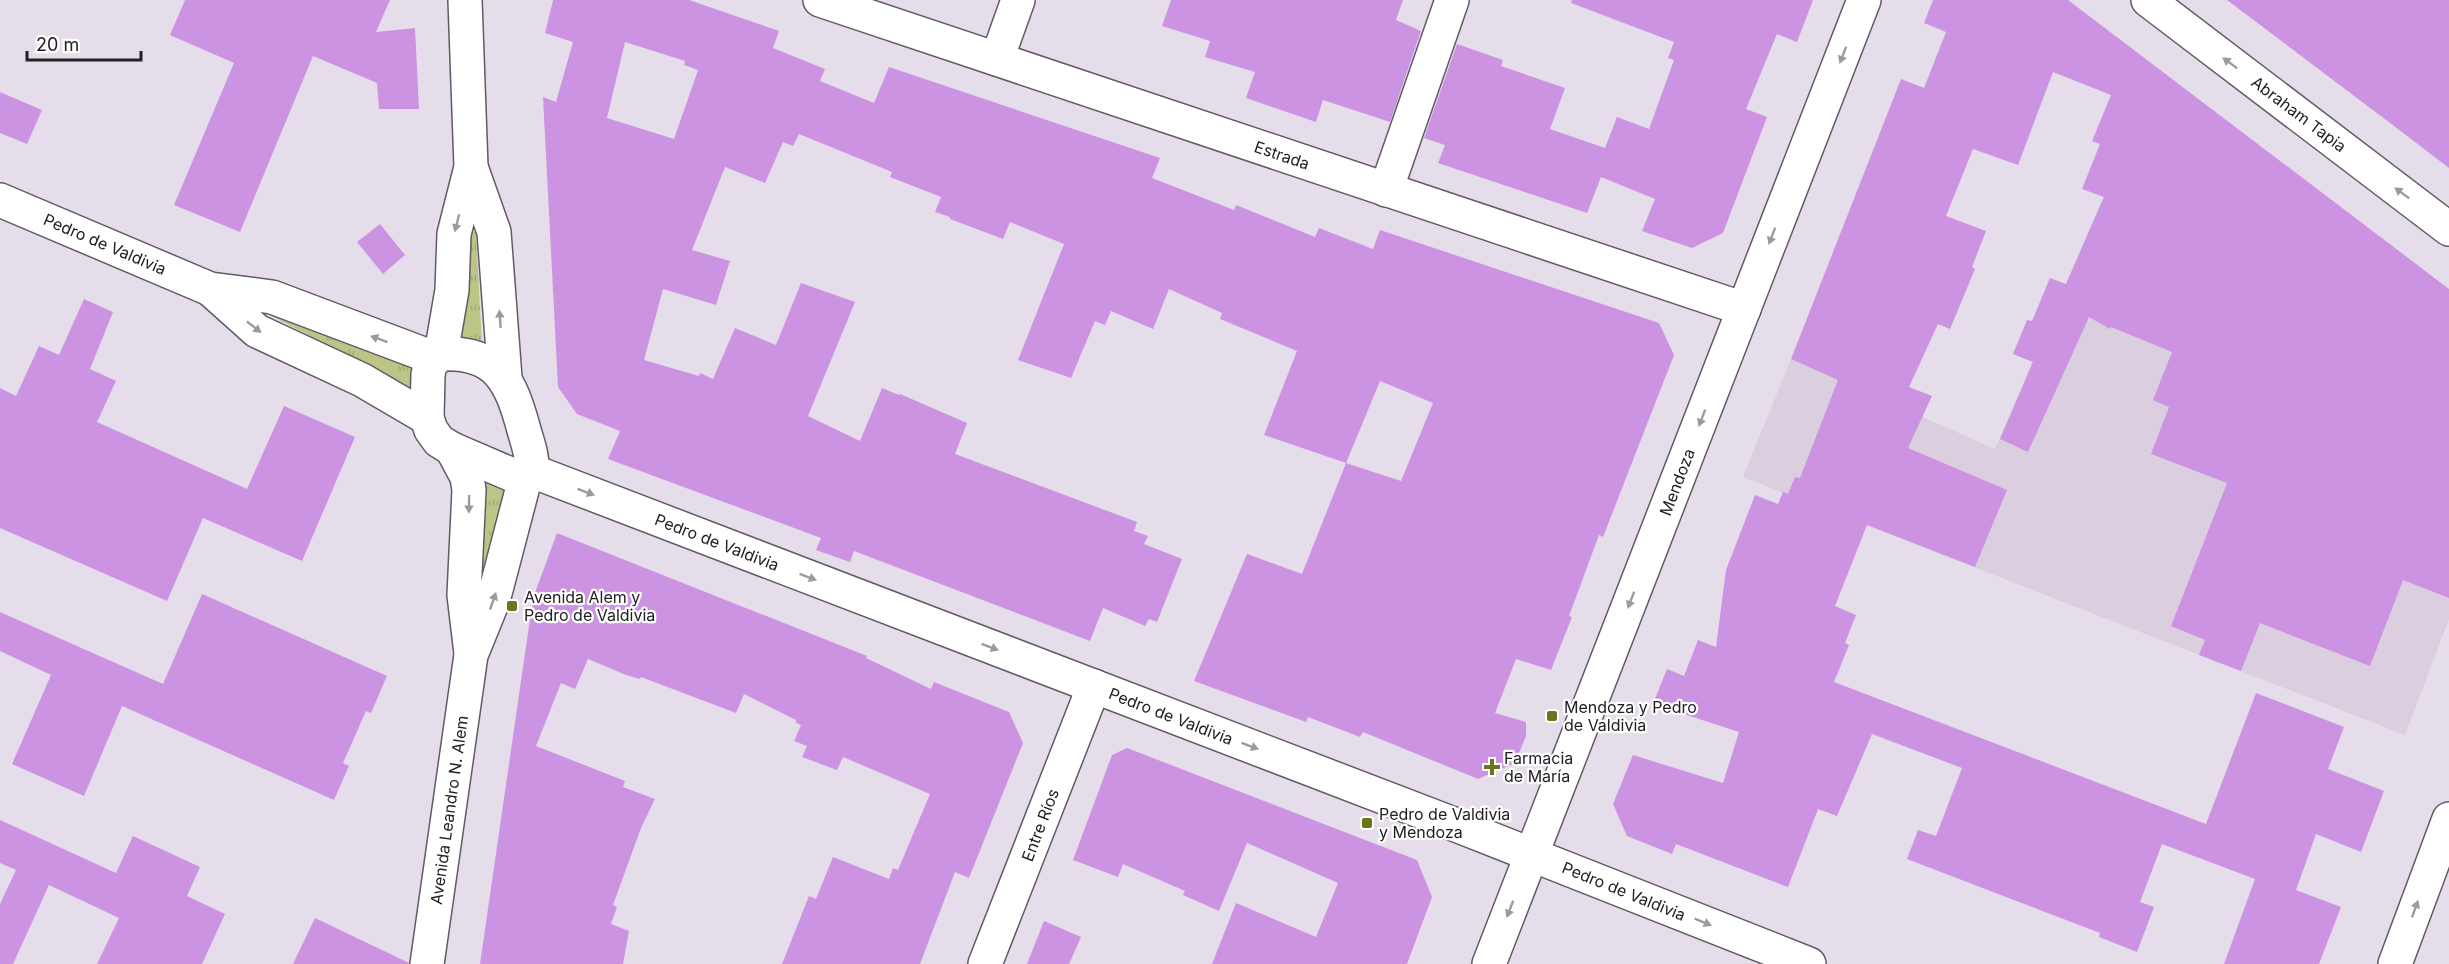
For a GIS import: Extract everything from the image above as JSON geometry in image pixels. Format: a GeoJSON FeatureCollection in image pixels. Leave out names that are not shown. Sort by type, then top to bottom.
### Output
{"type":"FeatureCollection","features":[{"type":"Feature","properties":{"kind":"street"},"geometry":{"type":"LineString","coordinates":[[452,449],[439,441],[427,418],[428,375],[437,356],[452,290],[454,234],[471,167],[465,0]]}},
{"type":"Feature","properties":{"kind":"street","name":"Estrada"},"geometry":{"type":"LineString","coordinates":[[820,0],[1744,309]]}},
{"type":"Feature","properties":{"kind":"street"},"geometry":{"type":"LineString","coordinates":[[997,59],[1018,0]]}},
{"type":"Feature","properties":{"kind":"street"},"geometry":{"type":"LineString","coordinates":[[1386,189],[1452,0]]}},
{"type":"Feature","properties":{"kind":"street","name":"Mendoza"},"geometry":{"type":"LineString","coordinates":[[1489,964],[1864,0]]}},
{"type":"Feature","properties":{"kind":"street","name":"Abraham Tapia"},"geometry":{"type":"LineString","coordinates":[[2148,0],[2449,229]]}},
{"type":"Feature","properties":{"kind":"street"},"geometry":{"type":"LineString","coordinates":[[471,167],[494,232],[505,378],[514,396],[533,461],[529,473]]}},
{"type":"Feature","properties":{"kind":"street","name":"Pedro de Valdivia"},"geometry":{"type":"LineString","coordinates":[[0,200],[210,289],[272,297],[437,356],[451,354],[484,362],[499,370],[505,378]]}},
{"type":"Feature","properties":{"kind":"street","name":"Pedro de Valdivia"},"geometry":{"type":"LineString","coordinates":[[210,289],[257,331],[345,372],[427,418]]}},
{"type":"Feature","properties":{"kind":"street","name":"Pedro de Valdivia"},"geometry":{"type":"LineString","coordinates":[[452,449],[515,476],[529,473],[1094,686],[1809,964]]}},
{"type":"Feature","properties":{"kind":"street","name":"Avenida Leandro N. Alem"},"geometry":{"type":"LineString","coordinates":[[452,449],[467,477],[469,490],[464,595],[471,656]]}},
{"type":"Feature","properties":{"kind":"street","name":"Avenida Leandro N. Alem"},"geometry":{"type":"LineString","coordinates":[[427,964],[471,656],[494,601],[529,473]]}},
{"type":"Feature","properties":{"kind":"street","name":"Entre Ríos"},"geometry":{"type":"LineString","coordinates":[[985,964],[1094,686]]}},
{"type":"Feature","properties":{"kind":"street"},"geometry":{"type":"LineString","coordinates":[[2395,964],[2449,819]]}},
{"type":"Feature","properties":{"kind":"shaded area"},"geometry":{"type":"Polygon","coordinates":[[[2142,107],[2449,289],[2449,619],[2405,735],[1743,477],[1791,359],[1995,449],[2142,107]]]}},
{"type":"Feature","properties":{"kind":"green space"},"geometry":{"type":"Polygon","coordinates":[[[473,231],[476,233],[482,345],[460,342],[457,333],[473,231]]]}},
{"type":"Feature","properties":{"kind":"green space"},"geometry":{"type":"Polygon","coordinates":[[[267,311],[416,367],[415,394],[368,366],[266,313],[267,311]]]}},
{"type":"Feature","properties":{"kind":"green space"},"geometry":{"type":"Polygon","coordinates":[[[482,476],[508,484],[480,597],[482,476]]]}},
{"type":"Feature","properties":{"kind":"building"},"geometry":{"type":"Polygon","coordinates":[[[185,0],[390,0],[376,32],[415,28],[419,109],[379,109],[377,83],[313,56],[240,232],[174,205],[234,63],[170,35],[185,0]]]}},
{"type":"Feature","properties":{"kind":"building"},"geometry":{"type":"Polygon","coordinates":[[[553,0],[689,0],[779,31],[773,48],[825,69],[820,81],[874,103],[889,67],[1160,158],[1152,178],[1234,210],[1236,205],[1315,237],[1319,228],[1373,249],[1380,230],[1659,323],[1674,355],[1603,537],[1599,535],[1569,616],[1572,617],[1551,670],[1516,659],[1495,713],[1526,722],[1526,736],[1515,763],[1478,779],[1363,732],[1360,737],[1308,717],[1306,722],[1194,681],[1247,554],[1302,574],[1346,463],[1264,435],[1297,351],[1220,319],[1222,313],[1169,289],[1153,329],[1111,311],[1105,325],[1095,321],[1071,378],[1018,360],[1064,244],[1010,222],[1003,239],[950,219],[950,217],[935,212],[941,197],[890,177],[892,172],[799,134],[793,146],[783,142],[765,183],[725,167],[692,250],[730,261],[716,305],[663,289],[644,360],[699,376],[700,373],[713,379],[735,328],[776,345],[801,283],[855,302],[808,416],[860,441],[882,388],[967,423],[955,454],[1137,522],[1134,531],[1148,536],[1144,544],[1182,559],[1157,622],[1149,619],[1145,626],[1103,608],[1090,641],[854,551],[850,562],[816,550],[821,538],[608,459],[620,431],[577,414],[558,387],[543,97],[556,102],[573,42],[545,33],[553,0]],[[625,42],[607,118],[674,139],[698,70],[684,65],[685,61],[625,42]],[[1380,381],[1346,463],[1401,481],[1433,403],[1380,381]]]}},
{"type":"Feature","properties":{"kind":"building"},"geometry":{"type":"Polygon","coordinates":[[[1171,0],[1403,0],[1396,20],[1421,31],[1390,122],[1323,100],[1316,122],[1246,98],[1255,72],[1205,57],[1210,41],[1162,26],[1171,0]]]}},
{"type":"Feature","properties":{"kind":"building"},"geometry":{"type":"Polygon","coordinates":[[[1572,0],[1813,0],[1797,42],[1777,34],[1746,109],[1767,117],[1723,233],[1692,248],[1642,231],[1655,199],[1601,177],[1587,213],[1438,163],[1445,145],[1424,138],[1457,44],[1503,60],[1501,66],[1565,88],[1550,129],[1605,148],[1617,117],[1649,129],[1674,60],[1668,58],[1674,42],[1571,3],[1572,0]]]}},
{"type":"Feature","properties":{"kind":"building"},"geometry":{"type":"Polygon","coordinates":[[[1933,0],[2068,0],[2449,289],[2449,598],[2403,580],[2370,666],[2260,623],[2241,671],[2199,655],[2205,640],[2171,626],[2227,483],[2151,454],[2169,407],[2153,400],[2172,352],[2111,327],[2110,329],[2089,317],[2028,452],[2000,439],[2033,362],[2013,354],[2027,320],[2032,321],[2050,278],[2066,284],[2104,197],[2082,189],[2100,144],[2092,141],[2111,95],[2053,72],[2018,165],[1973,149],[1946,216],[1986,231],[1972,267],[1975,269],[1950,329],[1938,324],[1909,387],[1932,396],[1908,448],[2007,490],[1975,567],[1867,525],[1835,606],[1856,615],[1845,643],[1849,645],[1834,682],[2206,824],[2256,693],[2344,727],[2328,769],[2384,791],[2361,852],[2316,834],[2296,890],[2341,907],[2319,964],[2224,964],[2255,879],[2162,844],[2140,902],[2154,907],[2137,952],[2099,937],[2100,933],[1907,859],[1918,830],[1936,836],[1962,768],[1872,734],[1837,816],[1818,809],[1788,887],[1676,844],[1672,854],[1627,836],[1613,804],[1633,755],[1723,783],[1739,732],[1653,704],[1667,669],[1684,676],[1698,640],[1716,647],[1726,570],[1755,495],[1778,504],[1783,492],[1788,494],[1795,477],[1800,478],[1838,380],[1791,359],[1901,79],[1924,88],[1946,32],[1924,23],[1933,0]]]}},
{"type":"Feature","properties":{"kind":"building"},"geometry":{"type":"Polygon","coordinates":[[[2227,0],[2449,0],[2449,168],[2394,126],[2227,0]]]}},
{"type":"Feature","properties":{"kind":"building"},"geometry":{"type":"Polygon","coordinates":[[[0,92],[42,110],[27,144],[0,133],[0,92]]]}},
{"type":"Feature","properties":{"kind":"building"},"geometry":{"type":"Polygon","coordinates":[[[380,224],[405,255],[383,274],[357,242],[380,224]]]}},
{"type":"Feature","properties":{"kind":"building"},"geometry":{"type":"Polygon","coordinates":[[[84,299],[113,312],[90,369],[116,381],[97,422],[247,489],[284,406],[355,437],[302,561],[203,518],[167,601],[0,528],[0,388],[16,396],[39,346],[59,355],[84,299]]]}},
{"type":"Feature","properties":{"kind":"building"},"geometry":{"type":"Polygon","coordinates":[[[557,533],[867,656],[866,658],[931,689],[934,682],[1009,712],[1023,743],[969,878],[955,872],[920,964],[782,964],[809,896],[816,899],[833,857],[889,879],[893,868],[898,870],[930,794],[843,757],[837,770],[802,757],[807,746],[794,741],[801,725],[796,723],[796,720],[744,694],[736,713],[641,677],[640,679],[626,675],[588,659],[575,689],[561,683],[536,746],[625,781],[623,787],[655,799],[641,828],[613,905],[617,907],[611,924],[629,931],[623,964],[480,964],[531,612],[536,590],[557,533]]]}},
{"type":"Feature","properties":{"kind":"building"},"geometry":{"type":"Polygon","coordinates":[[[202,594],[387,676],[371,713],[366,711],[343,763],[349,766],[334,800],[122,706],[84,796],[12,764],[51,675],[0,651],[0,612],[163,684],[202,594]]]}},
{"type":"Feature","properties":{"kind":"building"},"geometry":{"type":"Polygon","coordinates":[[[1127,748],[1417,860],[1432,897],[1407,964],[1212,964],[1236,903],[1316,937],[1338,883],[1247,843],[1219,911],[1183,895],[1185,891],[1123,864],[1118,877],[1073,860],[1112,755],[1127,748]]]}},
{"type":"Feature","properties":{"kind":"building"},"geometry":{"type":"Polygon","coordinates":[[[0,820],[116,873],[133,836],[200,867],[187,896],[225,914],[202,964],[97,964],[119,918],[49,885],[13,964],[0,964],[0,904],[16,870],[0,863],[0,820]]]}},
{"type":"Feature","properties":{"kind":"building"},"geometry":{"type":"Polygon","coordinates":[[[315,918],[409,963],[409,964],[293,964],[315,918]]]}},
{"type":"Feature","properties":{"kind":"building"},"geometry":{"type":"Polygon","coordinates":[[[1044,921],[1081,937],[1069,964],[1027,964],[1044,921]]]}},
{"type":"Feature","properties":{"kind":"place","name":"Avenida Alem y Pedro de Valdivia"},"geometry":{"type":"Point","coordinates":[512,606]}},
{"type":"Feature","properties":{"kind":"place","name":"Mendoza y Pedro de Valdivia"},"geometry":{"type":"Point","coordinates":[1552,716]}},
{"type":"Feature","properties":{"kind":"place","name":"Farmacia de María"},"geometry":{"type":"Point","coordinates":[1492,767]}},
{"type":"Feature","properties":{"kind":"place","name":"Pedro de Valdivia y Mendoza"},"geometry":{"type":"Point","coordinates":[1367,823]}}]}
